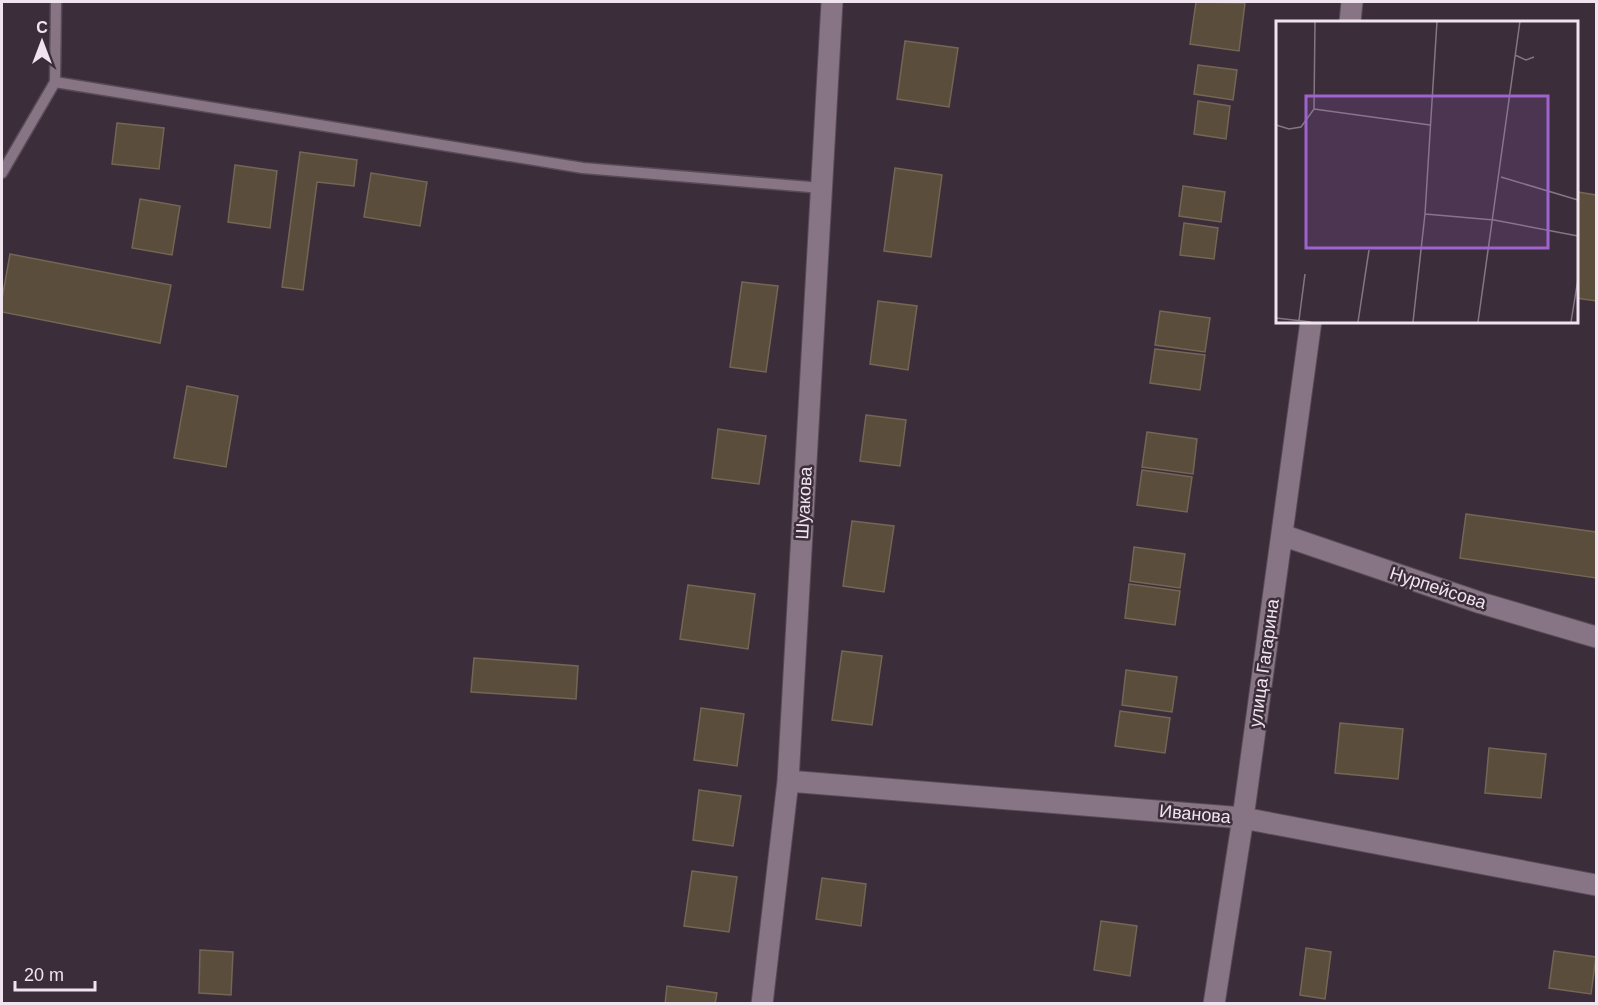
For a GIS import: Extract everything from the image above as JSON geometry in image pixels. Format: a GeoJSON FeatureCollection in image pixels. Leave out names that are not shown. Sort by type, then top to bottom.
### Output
{"type":"FeatureCollection","features":[{"type":"Feature","properties":{"kind":"street","name":"Шуакова"},"geometry":{"type":"LineString","coordinates":[[762,1004],[788,781],[832,2]]}},
{"type":"Feature","properties":{"kind":"street"},"geometry":{"type":"LineString","coordinates":[[1350,21],[1352,2]]}},
{"type":"Feature","properties":{"kind":"street","name":"улица Гагарина"},"geometry":{"type":"LineString","coordinates":[[1214,1004],[1243,818],[1311,322]]}},
{"type":"Feature","properties":{"kind":"street","name":"Нурпейсова"},"geometry":{"type":"LineString","coordinates":[[1282,536],[1481,603],[1596,637]]}},
{"type":"Feature","properties":{"kind":"street","name":"Иванова"},"geometry":{"type":"LineString","coordinates":[[788,781],[1243,818],[1596,885]]}},
{"type":"Feature","properties":{"kind":"lane"},"geometry":{"type":"LineString","coordinates":[[2,173],[55,82],[57,2]]}},
{"type":"Feature","properties":{"kind":"lane"},"geometry":{"type":"LineString","coordinates":[[55,82],[583,168],[822,188]]}},
{"type":"Feature","properties":{"kind":"building"},"geometry":{"type":"Polygon","coordinates":[[[1196,2],[1245,3],[1239,51],[1190,44],[1196,2]]]}},
{"type":"Feature","properties":{"kind":"building"},"geometry":{"type":"Polygon","coordinates":[[[905,41],[958,48],[949,107],[897,99],[905,41]]]}},
{"type":"Feature","properties":{"kind":"building"},"geometry":{"type":"Polygon","coordinates":[[[1198,65],[1237,70],[1233,100],[1194,94],[1198,65]]]}},
{"type":"Feature","properties":{"kind":"building"},"geometry":{"type":"Polygon","coordinates":[[[1198,101],[1230,106],[1226,139],[1194,134],[1198,101]]]}},
{"type":"Feature","properties":{"kind":"building"},"geometry":{"type":"Polygon","coordinates":[[[117,123],[164,128],[159,169],[112,164],[117,123]]]}},
{"type":"Feature","properties":{"kind":"building"},"geometry":{"type":"Polygon","coordinates":[[[300,152],[357,160],[354,186],[317,182],[303,290],[282,287],[300,152]]]}},
{"type":"Feature","properties":{"kind":"building"},"geometry":{"type":"Polygon","coordinates":[[[235,165],[277,171],[270,228],[228,222],[235,165]]]}},
{"type":"Feature","properties":{"kind":"building"},"geometry":{"type":"Polygon","coordinates":[[[895,168],[942,175],[931,257],[884,251],[895,168]]]}},
{"type":"Feature","properties":{"kind":"building"},"geometry":{"type":"Polygon","coordinates":[[[371,173],[427,182],[420,226],[364,217],[371,173]]]}},
{"type":"Feature","properties":{"kind":"building"},"geometry":{"type":"Polygon","coordinates":[[[1183,186],[1225,192],[1221,222],[1179,216],[1183,186]]]}},
{"type":"Feature","properties":{"kind":"building"},"geometry":{"type":"Polygon","coordinates":[[[1578,192],[1596,195],[1596,301],[1577,298],[1578,192]]]}},
{"type":"Feature","properties":{"kind":"building"},"geometry":{"type":"Polygon","coordinates":[[[140,199],[180,206],[172,255],[132,248],[140,199]]]}},
{"type":"Feature","properties":{"kind":"building"},"geometry":{"type":"Polygon","coordinates":[[[1184,223],[1218,228],[1214,259],[1180,255],[1184,223]]]}},
{"type":"Feature","properties":{"kind":"building"},"geometry":{"type":"Polygon","coordinates":[[[10,254],[171,285],[160,343],[2,312],[10,254]]]}},
{"type":"Feature","properties":{"kind":"building"},"geometry":{"type":"Polygon","coordinates":[[[742,282],[778,286],[766,372],[730,367],[742,282]]]}},
{"type":"Feature","properties":{"kind":"building"},"geometry":{"type":"Polygon","coordinates":[[[878,301],[917,306],[908,370],[870,364],[878,301]]]}},
{"type":"Feature","properties":{"kind":"building"},"geometry":{"type":"Polygon","coordinates":[[[1160,311],[1210,318],[1205,352],[1155,345],[1160,311]]]}},
{"type":"Feature","properties":{"kind":"building"},"geometry":{"type":"Polygon","coordinates":[[[1155,349],[1205,355],[1200,390],[1150,383],[1155,349]]]}},
{"type":"Feature","properties":{"kind":"building"},"geometry":{"type":"Polygon","coordinates":[[[187,386],[238,396],[226,467],[174,458],[187,386]]]}},
{"type":"Feature","properties":{"kind":"building"},"geometry":{"type":"Polygon","coordinates":[[[866,415],[906,420],[900,466],[860,461],[866,415]]]}},
{"type":"Feature","properties":{"kind":"building"},"geometry":{"type":"Polygon","coordinates":[[[718,429],[766,436],[759,484],[712,478],[718,429]]]}},
{"type":"Feature","properties":{"kind":"building"},"geometry":{"type":"Polygon","coordinates":[[[1147,432],[1197,439],[1193,474],[1142,467],[1147,432]]]}},
{"type":"Feature","properties":{"kind":"building"},"geometry":{"type":"Polygon","coordinates":[[[1142,470],[1192,477],[1187,512],[1137,505],[1142,470]]]}},
{"type":"Feature","properties":{"kind":"building"},"geometry":{"type":"Polygon","coordinates":[[[1466,514],[1596,532],[1596,578],[1460,558],[1466,514]]]}},
{"type":"Feature","properties":{"kind":"building"},"geometry":{"type":"Polygon","coordinates":[[[852,521],[894,526],[884,592],[843,586],[852,521]]]}},
{"type":"Feature","properties":{"kind":"building"},"geometry":{"type":"Polygon","coordinates":[[[1134,547],[1185,554],[1180,588],[1130,581],[1134,547]]]}},
{"type":"Feature","properties":{"kind":"building"},"geometry":{"type":"Polygon","coordinates":[[[1129,584],[1180,591],[1175,625],[1125,618],[1129,584]]]}},
{"type":"Feature","properties":{"kind":"building"},"geometry":{"type":"Polygon","coordinates":[[[688,585],[755,594],[748,649],[680,639],[688,585]]]}},
{"type":"Feature","properties":{"kind":"building"},"geometry":{"type":"Polygon","coordinates":[[[842,651],[882,656],[872,725],[832,720],[842,651]]]}},
{"type":"Feature","properties":{"kind":"building"},"geometry":{"type":"Polygon","coordinates":[[[474,658],[578,666],[576,699],[471,692],[474,658]]]}},
{"type":"Feature","properties":{"kind":"building"},"geometry":{"type":"Polygon","coordinates":[[[1126,670],[1177,677],[1172,712],[1122,705],[1126,670]]]}},
{"type":"Feature","properties":{"kind":"building"},"geometry":{"type":"Polygon","coordinates":[[[701,708],[744,714],[737,766],[694,760],[701,708]]]}},
{"type":"Feature","properties":{"kind":"building"},"geometry":{"type":"Polygon","coordinates":[[[1120,711],[1170,718],[1165,753],[1115,746],[1120,711]]]}},
{"type":"Feature","properties":{"kind":"building"},"geometry":{"type":"Polygon","coordinates":[[[1340,723],[1403,729],[1398,779],[1335,773],[1340,723]]]}},
{"type":"Feature","properties":{"kind":"building"},"geometry":{"type":"Polygon","coordinates":[[[1489,748],[1546,754],[1541,798],[1485,793],[1489,748]]]}},
{"type":"Feature","properties":{"kind":"building"},"geometry":{"type":"Polygon","coordinates":[[[699,790],[741,796],[733,846],[693,840],[699,790]]]}},
{"type":"Feature","properties":{"kind":"building"},"geometry":{"type":"Polygon","coordinates":[[[692,871],[737,877],[729,932],[684,926],[692,871]]]}},
{"type":"Feature","properties":{"kind":"building"},"geometry":{"type":"Polygon","coordinates":[[[822,878],[866,884],[861,926],[816,919],[822,878]]]}},
{"type":"Feature","properties":{"kind":"building"},"geometry":{"type":"Polygon","coordinates":[[[1101,921],[1137,926],[1130,976],[1094,970],[1101,921]]]}},
{"type":"Feature","properties":{"kind":"building"},"geometry":{"type":"Polygon","coordinates":[[[1306,948],[1331,952],[1325,999],[1300,995],[1306,948]]]}},
{"type":"Feature","properties":{"kind":"building"},"geometry":{"type":"Polygon","coordinates":[[[200,950],[233,952],[231,995],[199,993],[200,950]]]}},
{"type":"Feature","properties":{"kind":"building"},"geometry":{"type":"Polygon","coordinates":[[[1554,951],[1596,957],[1591,994],[1549,988],[1554,951]]]}},
{"type":"Feature","properties":{"kind":"building"},"geometry":{"type":"Polygon","coordinates":[[[667,986],[717,993],[715,1004],[665,1004],[667,986]]]}}]}
